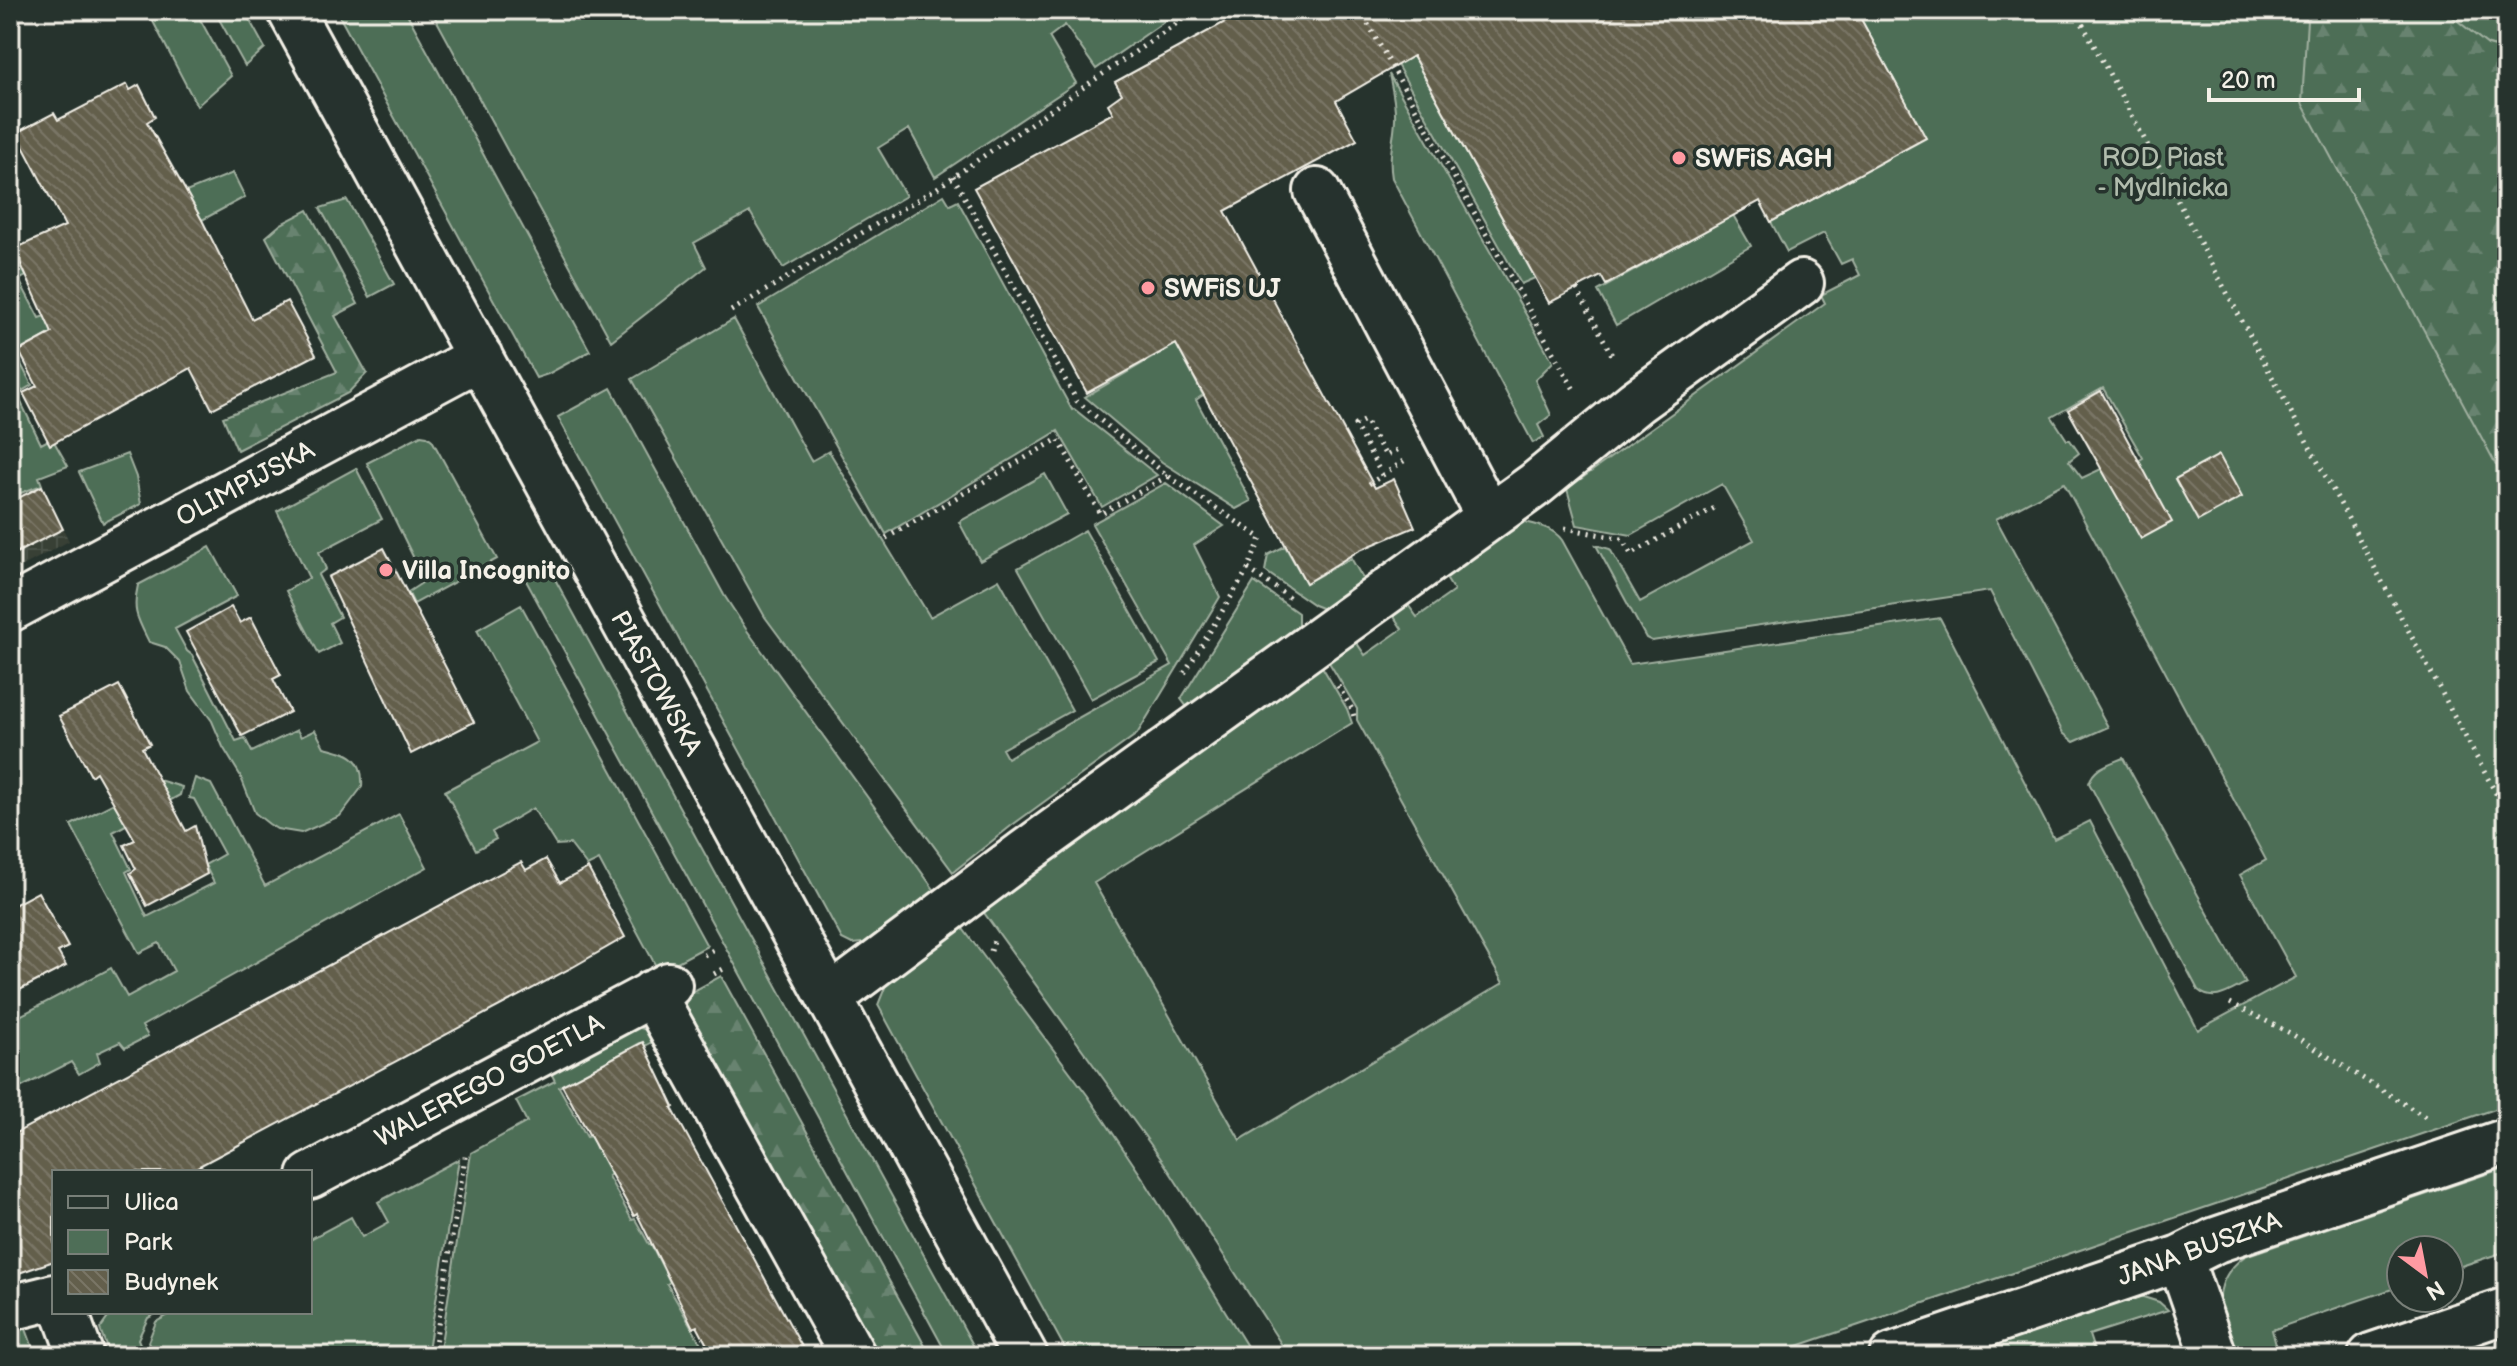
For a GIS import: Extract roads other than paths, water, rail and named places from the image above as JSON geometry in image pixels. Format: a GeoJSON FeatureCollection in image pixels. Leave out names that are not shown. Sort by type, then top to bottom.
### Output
{"type":"FeatureCollection","features":[{"type":"Feature","properties":{"kind":"street","name":"PIASTOWSKA"},"geometry":{"type":"LineString","coordinates":[[290,10],[1025,1356]]}},
{"type":"Feature","properties":{"kind":"street"},"geometry":{"type":"LineString","coordinates":[[1317,191],[1489,517]]}},
{"type":"Feature","properties":{"kind":"street"},"geometry":{"type":"LineString","coordinates":[[830,998],[1025,852],[1536,484],[1636,402],[1801,283]]}},
{"type":"Feature","properties":{"kind":"street","name":"OLIMPIJSKA"},"geometry":{"type":"LineString","coordinates":[[10,609],[480,357]]}},
{"type":"Feature","properties":{"kind":"street","name":"WALEREGO GOETLA"},"geometry":{"type":"LineString","coordinates":[[312,1175],[660,989],[853,1356]]}},
{"type":"Feature","properties":{"kind":"street","name":"JANA BUSZKA"},"geometry":{"type":"LineString","coordinates":[[1892,1356],[2180,1258],[2216,1240],[2507,1141]]}},
{"type":"Feature","properties":{"kind":"street"},"geometry":{"type":"LineString","coordinates":[[2180,1258],[2214,1356]]}},
{"type":"Feature","properties":{"kind":"street"},"geometry":{"type":"LineString","coordinates":[[10,1308],[52,1298]]}},
{"type":"Feature","properties":{"kind":"street"},"geometry":{"type":"LineString","coordinates":[[2371,1356],[2507,1310]]}},
{"type":"Feature","properties":{"kind":"street"},"geometry":{"type":"LineString","coordinates":[[66,1314],[81,1356]]}},
{"type":"Feature","properties":{"kind":"place","name":"SWFiS AGH"},"geometry":{"type":"Point","coordinates":[1679,158]}},
{"type":"Feature","properties":{"kind":"place","name":"SWFiS UJ"},"geometry":{"type":"Point","coordinates":[1148,288]}},
{"type":"Feature","properties":{"kind":"place","name":"Villa Incognito"},"geometry":{"type":"Point","coordinates":[386,570]}},
{"type":"Feature","properties":{"kind":"park label","name":"ROD Piast - Mydlnicka"},"geometry":{"type":"Point","coordinates":[2163,172]}}]}
